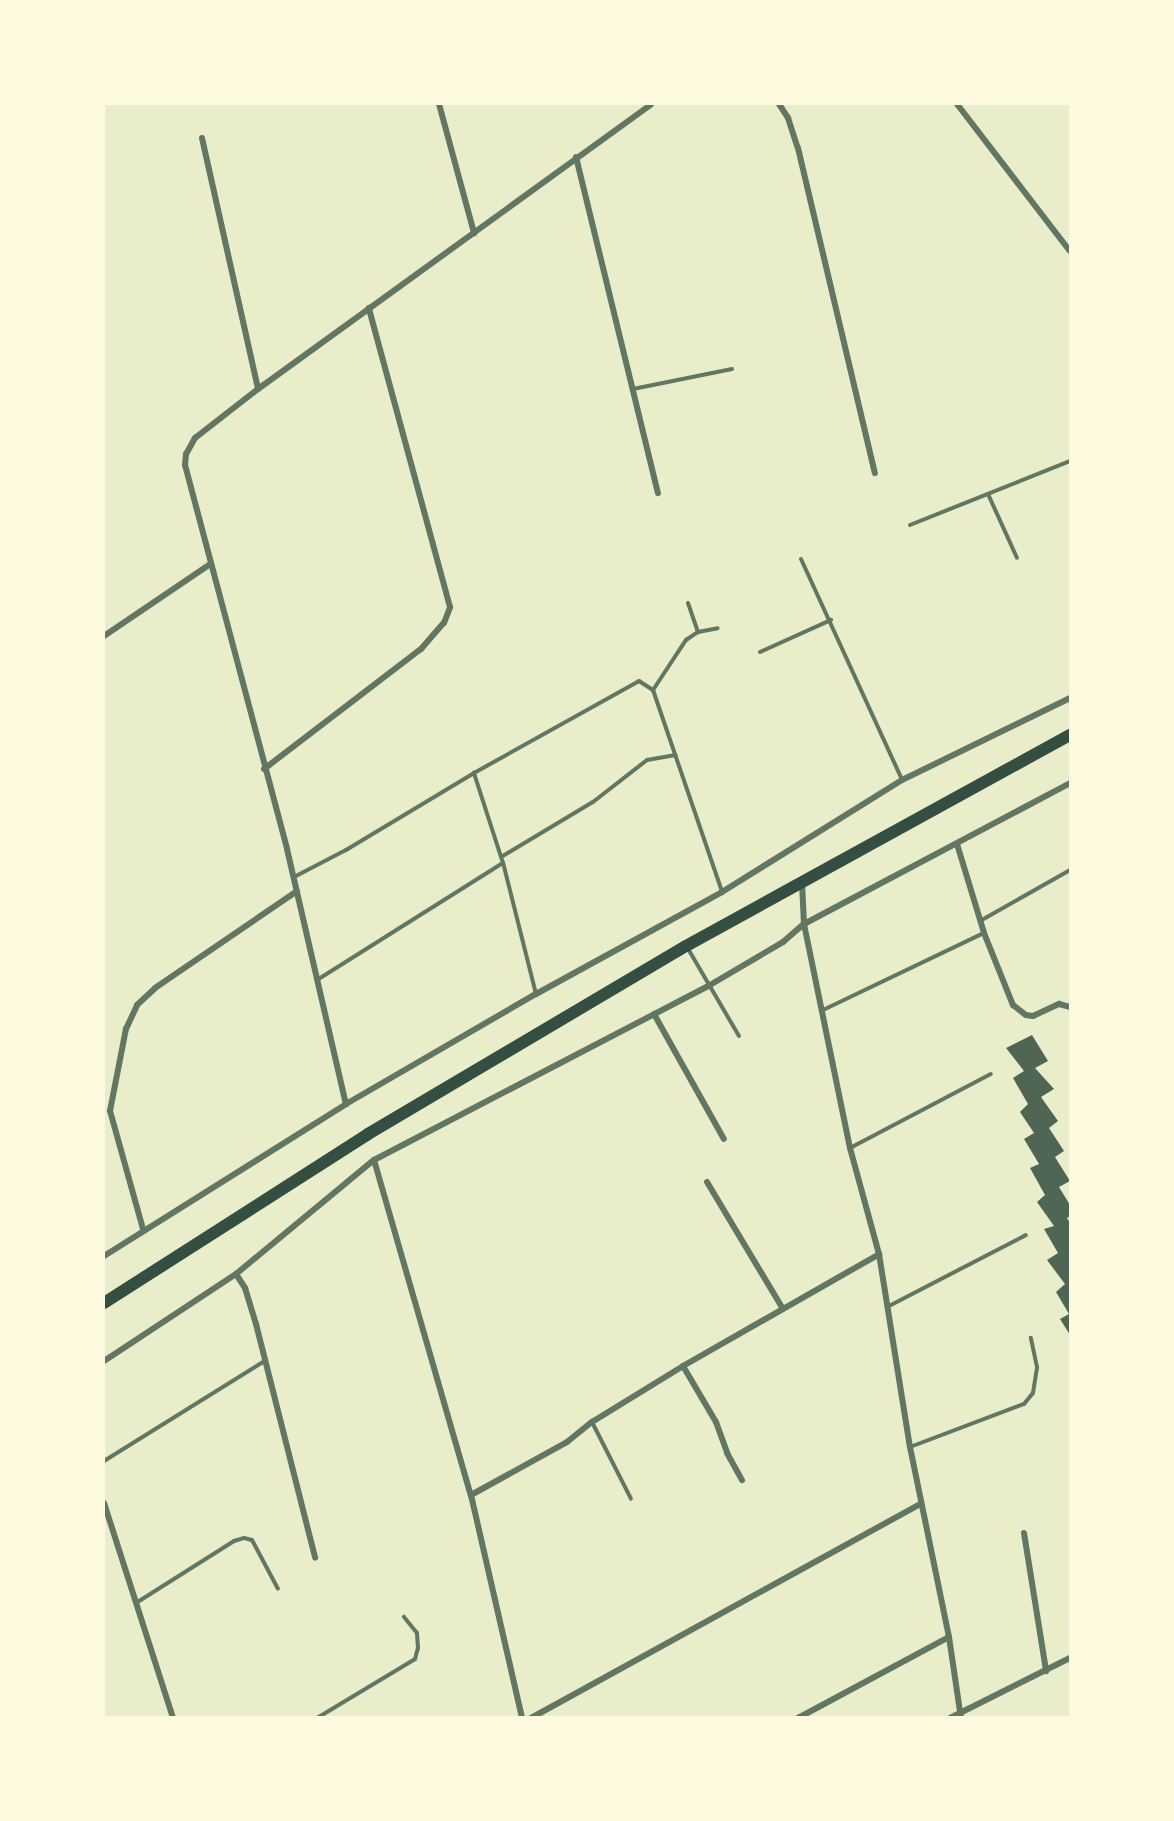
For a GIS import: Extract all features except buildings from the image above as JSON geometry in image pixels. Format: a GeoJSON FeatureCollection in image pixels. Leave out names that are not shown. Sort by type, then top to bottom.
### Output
{"type":"FeatureCollection","features":[{"type":"Feature","properties":{"kind":"highway"},"geometry":{"type":"LineString","coordinates":[[104,1302],[368,1134],[686,946],[1071,735]]}},
{"type":"Feature","properties":{"kind":"street"},"geometry":{"type":"LineString","coordinates":[[439,104],[474,233]]}},
{"type":"Feature","properties":{"kind":"street"},"geometry":{"type":"LineString","coordinates":[[346,1104],[294,876],[209,565],[185,465],[186,454],[195,438],[258,389],[474,233],[641,107],[651,104]]}},
{"type":"Feature","properties":{"kind":"street"},"geometry":{"type":"LineString","coordinates":[[779,104],[788,118],[798,148],[875,473]]}},
{"type":"Feature","properties":{"kind":"street"},"geometry":{"type":"LineString","coordinates":[[957,104],[1071,251]]}},
{"type":"Feature","properties":{"kind":"street"},"geometry":{"type":"LineString","coordinates":[[202,138],[258,389]]}},
{"type":"Feature","properties":{"kind":"street"},"geometry":{"type":"LineString","coordinates":[[576,157],[658,493]]}},
{"type":"Feature","properties":{"kind":"street"},"geometry":{"type":"LineString","coordinates":[[264,769],[421,649],[444,623],[450,607],[369,308]]}},
{"type":"Feature","properties":{"kind":"street"},"geometry":{"type":"LineString","coordinates":[[104,636],[209,565]]}},
{"type":"Feature","properties":{"kind":"street"},"geometry":{"type":"LineString","coordinates":[[104,1256],[143,1229],[346,1104],[536,994],[722,892],[902,780],[1071,698]]}},
{"type":"Feature","properties":{"kind":"street"},"geometry":{"type":"LineString","coordinates":[[104,1361],[236,1274],[374,1160],[710,984],[783,942],[804,924],[1071,783]]}},
{"type":"Feature","properties":{"kind":"street"},"geometry":{"type":"LineString","coordinates":[[957,844],[984,933],[1012,1005],[1026,1015],[1033,1016],[1059,1004],[1071,1007]]}},
{"type":"Feature","properties":{"kind":"street"},"geometry":{"type":"LineString","coordinates":[[802,881],[804,924],[850,1148],[879,1254],[889,1306],[910,1447],[949,1637],[960,1715]]}},
{"type":"Feature","properties":{"kind":"street"},"geometry":{"type":"LineString","coordinates":[[143,1229],[110,1111],[126,1029],[137,1005],[155,988],[297,891]]}},
{"type":"Feature","properties":{"kind":"street"},"geometry":{"type":"LineString","coordinates":[[654,1014],[724,1139]]}},
{"type":"Feature","properties":{"kind":"street"},"geometry":{"type":"LineString","coordinates":[[374,1160],[471,1495],[522,1718]]}},
{"type":"Feature","properties":{"kind":"street"},"geometry":{"type":"LineString","coordinates":[[707,1182],[783,1309]]}},
{"type":"Feature","properties":{"kind":"street"},"geometry":{"type":"LineString","coordinates":[[471,1495],[567,1442],[592,1422],[683,1366],[879,1254]]}},
{"type":"Feature","properties":{"kind":"street"},"geometry":{"type":"LineString","coordinates":[[236,1274],[245,1287],[266,1360],[315,1558]]}},
{"type":"Feature","properties":{"kind":"street"},"geometry":{"type":"LineString","coordinates":[[683,1366],[716,1422],[727,1453],[742,1480]]}},
{"type":"Feature","properties":{"kind":"street"},"geometry":{"type":"LineString","coordinates":[[104,1503],[173,1718]]}},
{"type":"Feature","properties":{"kind":"street"},"geometry":{"type":"LineString","coordinates":[[531,1718],[920,1504]]}},
{"type":"Feature","properties":{"kind":"street"},"geometry":{"type":"LineString","coordinates":[[1024,1533],[1046,1671]]}},
{"type":"Feature","properties":{"kind":"street"},"geometry":{"type":"LineString","coordinates":[[798,1718],[949,1637]]}},
{"type":"Feature","properties":{"kind":"street"},"geometry":{"type":"LineString","coordinates":[[951,1718],[1071,1658]]}},
{"type":"Feature","properties":{"kind":"lane"},"geometry":{"type":"LineString","coordinates":[[633,389],[732,369]]}},
{"type":"Feature","properties":{"kind":"lane"},"geometry":{"type":"LineString","coordinates":[[910,525],[1071,461]]}},
{"type":"Feature","properties":{"kind":"lane"},"geometry":{"type":"LineString","coordinates":[[988,494],[1017,558]]}},
{"type":"Feature","properties":{"kind":"lane"},"geometry":{"type":"LineString","coordinates":[[801,559],[831,620],[902,780]]}},
{"type":"Feature","properties":{"kind":"lane"},"geometry":{"type":"LineString","coordinates":[[688,603],[698,632]]}},
{"type":"Feature","properties":{"kind":"lane"},"geometry":{"type":"LineString","coordinates":[[760,652],[831,620]]}},
{"type":"Feature","properties":{"kind":"lane"},"geometry":{"type":"LineString","coordinates":[[653,690],[686,640],[698,632],[718,628]]}},
{"type":"Feature","properties":{"kind":"lane"},"geometry":{"type":"LineString","coordinates":[[294,876],[346,849],[474,773],[639,681],[647,684],[653,690],[722,892]]}},
{"type":"Feature","properties":{"kind":"lane"},"geometry":{"type":"LineString","coordinates":[[501,857],[593,802],[647,760],[676,755]]}},
{"type":"Feature","properties":{"kind":"lane"},"geometry":{"type":"LineString","coordinates":[[474,773],[503,863],[536,994]]}},
{"type":"Feature","properties":{"kind":"lane"},"geometry":{"type":"LineString","coordinates":[[317,980],[503,863]]}},
{"type":"Feature","properties":{"kind":"lane"},"geometry":{"type":"LineString","coordinates":[[980,921],[1071,870]]}},
{"type":"Feature","properties":{"kind":"lane"},"geometry":{"type":"LineString","coordinates":[[823,1010],[984,933]]}},
{"type":"Feature","properties":{"kind":"lane"},"geometry":{"type":"LineString","coordinates":[[686,946],[739,1036]]}},
{"type":"Feature","properties":{"kind":"lane"},"geometry":{"type":"LineString","coordinates":[[850,1148],[991,1074]]}},
{"type":"Feature","properties":{"kind":"lane"},"geometry":{"type":"LineString","coordinates":[[889,1306],[1026,1235]]}},
{"type":"Feature","properties":{"kind":"lane"},"geometry":{"type":"LineString","coordinates":[[910,1447],[1024,1404],[1033,1393],[1038,1367],[1031,1338]]}},
{"type":"Feature","properties":{"kind":"lane"},"geometry":{"type":"LineString","coordinates":[[104,1461],[266,1360]]}},
{"type":"Feature","properties":{"kind":"lane"},"geometry":{"type":"LineString","coordinates":[[592,1422],[631,1499]]}},
{"type":"Feature","properties":{"kind":"lane"},"geometry":{"type":"LineString","coordinates":[[136,1603],[234,1541],[244,1538],[252,1540],[278,1589]]}},
{"type":"Feature","properties":{"kind":"lane"},"geometry":{"type":"LineString","coordinates":[[317,1718],[415,1659],[418,1648],[417,1633],[404,1617]]}}]}
